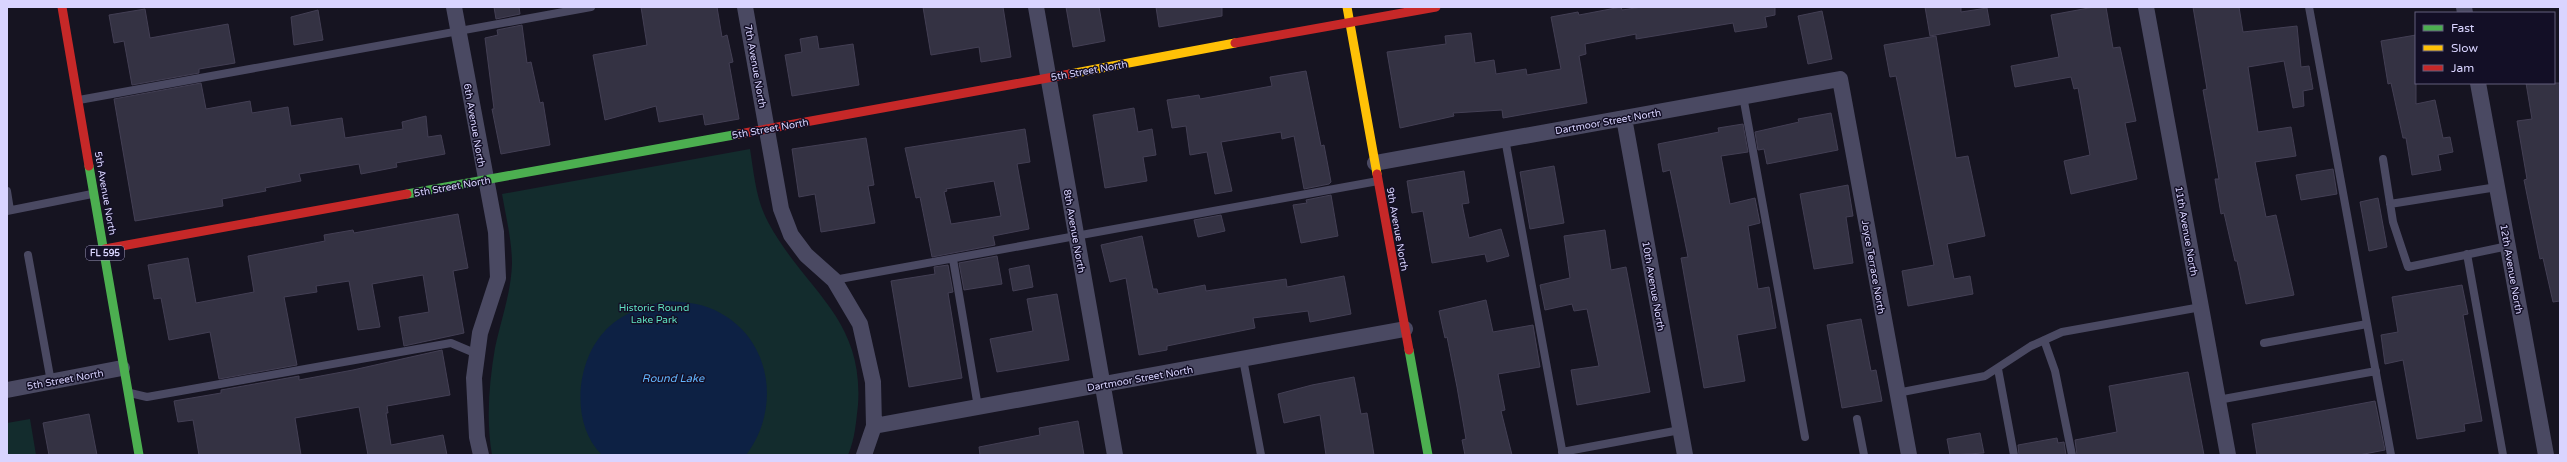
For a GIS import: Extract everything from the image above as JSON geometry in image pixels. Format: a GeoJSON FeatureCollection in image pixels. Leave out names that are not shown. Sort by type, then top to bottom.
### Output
{"type":"FeatureCollection","features":[{"type":"Feature","properties":{"kind":"street","name":"5th Avenue North"},"geometry":{"type":"LineString","coordinates":[[62,7],[105,249],[122,368],[139,455]]}},
{"type":"Feature","properties":{"kind":"street","name":"6th Avenue North"},"geometry":{"type":"LineString","coordinates":[[454,7],[485,180],[496,232],[498,278],[480,333],[474,378],[477,437],[481,455]]}},
{"type":"Feature","properties":{"kind":"street","name":"7th Avenue North"},"geometry":{"type":"LineString","coordinates":[[745,7],[781,209],[791,235],[806,255],[834,280],[860,324],[873,382],[874,426],[864,455]]}},
{"type":"Feature","properties":{"kind":"street","name":"8th Avenue North"},"geometry":{"type":"LineString","coordinates":[[1036,7],[1075,236],[1115,455]]}},
{"type":"Feature","properties":{"kind":"street","name":"9th Avenue North"},"geometry":{"type":"LineString","coordinates":[[1347,7],[1428,455]]}},
{"type":"Feature","properties":{"kind":"street","name":"5th Street North"},"geometry":{"type":"LineString","coordinates":[[105,249],[1436,7]]}},
{"type":"Feature","properties":{"kind":"street","name":"11th Avenue North"},"geometry":{"type":"LineString","coordinates":[[2146,7],[2228,455]]}},
{"type":"Feature","properties":{"kind":"street","name":"Dartmoor Street North"},"geometry":{"type":"LineString","coordinates":[[1375,163],[1840,78]]}},
{"type":"Feature","properties":{"kind":"street","name":"Joyce Terrace North"},"geometry":{"type":"LineString","coordinates":[[1840,78],[1909,455]]}},
{"type":"Feature","properties":{"kind":"street","name":"12th Avenue North"},"geometry":{"type":"LineString","coordinates":[[2478,84],[2546,455]]}},
{"type":"Feature","properties":{"kind":"street","name":"10th Avenue North"},"geometry":{"type":"LineString","coordinates":[[1624,118],[1685,455]]}},
{"type":"Feature","properties":{"kind":"street","name":"Dartmoor Street North"},"geometry":{"type":"LineString","coordinates":[[874,426],[1405,329]]}},
{"type":"Feature","properties":{"kind":"street","name":"5th Street North"},"geometry":{"type":"LineString","coordinates":[[7,390],[122,368]]}},
{"type":"Feature","properties":{"kind":"lane"},"geometry":{"type":"LineString","coordinates":[[78,100],[591,7]]}},
{"type":"Feature","properties":{"kind":"lane"},"geometry":{"type":"LineString","coordinates":[[2309,7],[2391,455]]}},
{"type":"Feature","properties":{"kind":"lane"},"geometry":{"type":"LineString","coordinates":[[1743,96],[1805,437]]}},
{"type":"Feature","properties":{"kind":"lane"},"geometry":{"type":"LineString","coordinates":[[1505,139],[1562,453],[1680,430]]}},
{"type":"Feature","properties":{"kind":"lane"},"geometry":{"type":"LineString","coordinates":[[2383,159],[2393,222],[2408,267],[2508,246]]}},
{"type":"Feature","properties":{"kind":"lane"},"geometry":{"type":"LineString","coordinates":[[834,280],[1378,181]]}},
{"type":"Feature","properties":{"kind":"lane"},"geometry":{"type":"LineString","coordinates":[[2390,204],[2497,187]]}},
{"type":"Feature","properties":{"kind":"lane"},"geometry":{"type":"LineString","coordinates":[[7,191],[8,210],[95,193]]}},
{"type":"Feature","properties":{"kind":"lane"},"geometry":{"type":"LineString","coordinates":[[2467,254],[2503,455]]}},
{"type":"Feature","properties":{"kind":"lane"},"geometry":{"type":"LineString","coordinates":[[28,255],[51,382]]}},
{"type":"Feature","properties":{"kind":"lane"},"geometry":{"type":"LineString","coordinates":[[953,259],[978,407]]}},
{"type":"Feature","properties":{"kind":"lane"},"geometry":{"type":"LineString","coordinates":[[1897,393],[1985,376],[2044,340],[2062,332],[2201,307]]}},
{"type":"Feature","properties":{"kind":"lane"},"geometry":{"type":"LineString","coordinates":[[2264,343],[2367,324]]}},
{"type":"Feature","properties":{"kind":"lane"},"geometry":{"type":"LineString","coordinates":[[2044,340],[2055,371],[2072,455]]}},
{"type":"Feature","properties":{"kind":"lane"},"geometry":{"type":"LineString","coordinates":[[127,392],[147,397],[451,343],[477,354]]}},
{"type":"Feature","properties":{"kind":"lane"},"geometry":{"type":"LineString","coordinates":[[1243,359],[1261,455]]}},
{"type":"Feature","properties":{"kind":"lane"},"geometry":{"type":"LineString","coordinates":[[1998,369],[2014,455]]}},
{"type":"Feature","properties":{"kind":"lane"},"geometry":{"type":"LineString","coordinates":[[2218,400],[2376,371]]}},
{"type":"Feature","properties":{"kind":"lane"},"geometry":{"type":"LineString","coordinates":[[1857,419],[1864,455]]}},
{"type":"Feature","properties":{"kind":"green space","name":"Historic Round Lake Park"},"geometry":{"type":"Polygon","coordinates":[[[750,149],[758,196],[768,222],[783,246],[829,306],[842,327],[852,349],[857,375],[858,405],[854,437],[848,455],[492,455],[489,428],[491,375],[495,348],[510,285],[512,264],[510,238],[502,194],[750,149]]]}},
{"type":"Feature","properties":{"kind":"green space"},"geometry":{"type":"Polygon","coordinates":[[[30,419],[36,455],[7,455],[7,423],[30,419]]]}},
{"type":"Feature","properties":{"kind":"water","name":"Round Lake"},"geometry":{"type":"Polygon","coordinates":[[[666,301],[695,304],[715,310],[739,327],[752,342],[761,360],[766,379],[767,399],[764,418],[757,437],[746,455],[602,455],[592,442],[585,427],[581,410],[580,393],[587,360],[595,345],[611,325],[625,315],[641,308],[666,301]]]}},
{"type":"Feature","properties":{"kind":"building"},"geometry":{"type":"Polygon","coordinates":[[[494,7],[519,7],[520,14],[496,19],[494,7]]]}},
{"type":"Feature","properties":{"kind":"building"},"geometry":{"type":"Polygon","coordinates":[[[641,7],[717,7],[722,37],[727,35],[733,62],[729,63],[739,119],[705,125],[703,114],[659,122],[656,106],[605,120],[593,55],[647,45],[641,7]]]}},
{"type":"Feature","properties":{"kind":"building"},"geometry":{"type":"Polygon","coordinates":[[[923,7],[1003,7],[1011,57],[981,62],[979,47],[931,55],[923,7]]]}},
{"type":"Feature","properties":{"kind":"building"},"geometry":{"type":"Polygon","coordinates":[[[1066,7],[1099,7],[1105,41],[1073,47],[1066,7]]]}},
{"type":"Feature","properties":{"kind":"building"},"geometry":{"type":"Polygon","coordinates":[[[1156,7],[1222,7],[1222,16],[1159,27],[1156,7]]]}},
{"type":"Feature","properties":{"kind":"building"},"geometry":{"type":"Polygon","coordinates":[[[1621,7],[1622,10],[1642,7],[1775,7],[1775,15],[1765,17],[1767,27],[1735,32],[1733,23],[1636,39],[1636,34],[1585,44],[1586,54],[1579,56],[1587,103],[1503,118],[1502,110],[1453,113],[1454,116],[1400,128],[1387,52],[1446,44],[1445,36],[1471,33],[1475,63],[1494,60],[1496,74],[1526,69],[1527,75],[1561,69],[1551,17],[1578,12],[1579,15],[1621,7]]]}},
{"type":"Feature","properties":{"kind":"building"},"geometry":{"type":"Polygon","coordinates":[[[1925,7],[1961,7],[1961,12],[1987,8],[1990,25],[1930,36],[1925,7]]]}},
{"type":"Feature","properties":{"kind":"building"},"geometry":{"type":"Polygon","coordinates":[[[2094,7],[2106,7],[2113,48],[2120,47],[2136,121],[2125,123],[2137,179],[2071,194],[2064,161],[2090,155],[2078,88],[2074,89],[2071,77],[2015,87],[2011,66],[2059,57],[2051,15],[2094,7]]]}},
{"type":"Feature","properties":{"kind":"building"},"geometry":{"type":"Polygon","coordinates":[[[2193,7],[2239,7],[2243,32],[2297,26],[2301,67],[2309,66],[2313,89],[2303,91],[2304,106],[2293,108],[2284,61],[2248,67],[2258,132],[2291,127],[2296,156],[2255,162],[2266,217],[2276,215],[2294,295],[2246,304],[2237,261],[2235,261],[2224,213],[2221,214],[2215,179],[2219,179],[2203,90],[2207,89],[2193,7]]]}},
{"type":"Feature","properties":{"kind":"building"},"geometry":{"type":"Polygon","coordinates":[[[145,9],[150,38],[228,24],[235,63],[199,69],[199,73],[132,85],[124,41],[114,43],[109,15],[145,9]]]}},
{"type":"Feature","properties":{"kind":"building"},"geometry":{"type":"Polygon","coordinates":[[[318,10],[323,40],[294,45],[291,17],[318,10]]]}},
{"type":"Feature","properties":{"kind":"building"},"geometry":{"type":"Polygon","coordinates":[[[1822,11],[1832,59],[1808,64],[1798,16],[1822,11]]]}},
{"type":"Feature","properties":{"kind":"building"},"geometry":{"type":"Polygon","coordinates":[[[522,25],[527,63],[531,62],[540,103],[543,102],[550,145],[501,154],[492,109],[494,109],[485,38],[498,35],[497,30],[522,25]]]}},
{"type":"Feature","properties":{"kind":"building"},"geometry":{"type":"Polygon","coordinates":[[[2415,35],[2416,104],[2435,100],[2443,138],[2450,137],[2453,152],[2438,155],[2441,170],[2412,175],[2406,138],[2403,138],[2391,83],[2388,84],[2381,41],[2415,35]]]}},
{"type":"Feature","properties":{"kind":"building"},"geometry":{"type":"Polygon","coordinates":[[[817,36],[819,49],[853,44],[859,85],[792,96],[785,55],[802,52],[800,39],[817,36]]]}},
{"type":"Feature","properties":{"kind":"building"},"geometry":{"type":"Polygon","coordinates":[[[1936,36],[1956,158],[1968,156],[1985,236],[1947,244],[1954,279],[1970,276],[1973,294],[1908,306],[1902,271],[1934,265],[1896,76],[1890,77],[1884,45],[1936,36]]]}},
{"type":"Feature","properties":{"kind":"building"},"geometry":{"type":"Polygon","coordinates":[[[1306,71],[1321,146],[1324,145],[1331,182],[1329,184],[1304,189],[1294,136],[1282,139],[1281,132],[1221,142],[1232,191],[1215,194],[1207,152],[1190,155],[1186,126],[1172,128],[1167,100],[1199,95],[1200,99],[1272,86],[1270,77],[1306,71]]]}},
{"type":"Feature","properties":{"kind":"building"},"geometry":{"type":"Polygon","coordinates":[[[201,83],[206,109],[250,101],[252,113],[288,107],[291,126],[342,118],[345,138],[403,129],[402,122],[426,116],[428,137],[441,135],[445,154],[396,163],[397,167],[361,174],[359,164],[299,174],[301,181],[265,188],[266,191],[222,199],[223,206],[135,221],[114,99],[201,83]]]}},
{"type":"Feature","properties":{"kind":"building"},"geometry":{"type":"Polygon","coordinates":[[[2560,83],[2560,301],[2553,302],[2543,258],[2540,259],[2524,180],[2527,179],[2517,121],[2532,119],[2526,84],[2560,83]]]}},
{"type":"Feature","properties":{"kind":"building"},"geometry":{"type":"Polygon","coordinates":[[[1134,108],[1138,132],[1152,129],[1156,155],[1143,157],[1147,181],[1105,188],[1093,115],[1134,108]]]}},
{"type":"Feature","properties":{"kind":"building"},"geometry":{"type":"Polygon","coordinates":[[[1831,113],[1838,150],[1767,164],[1764,149],[1758,150],[1755,132],[1799,122],[1798,119],[1831,113]]]}},
{"type":"Feature","properties":{"kind":"building"},"geometry":{"type":"Polygon","coordinates":[[[1743,124],[1748,152],[1721,156],[1730,204],[1755,198],[1760,223],[1748,226],[1758,289],[1769,287],[1776,328],[1737,335],[1745,381],[1704,388],[1681,258],[1688,257],[1670,170],[1663,172],[1658,144],[1719,132],[1718,128],[1743,124]]]}},
{"type":"Feature","properties":{"kind":"building"},"geometry":{"type":"Polygon","coordinates":[[[1025,129],[1030,162],[1017,164],[1029,229],[993,236],[995,245],[932,257],[920,197],[916,198],[905,148],[1025,129]],[[994,181],[946,189],[947,191],[944,192],[951,224],[1001,216],[994,181]]]}},
{"type":"Feature","properties":{"kind":"building"},"geometry":{"type":"Polygon","coordinates":[[[866,138],[874,185],[868,186],[875,223],[821,232],[815,194],[799,197],[792,149],[866,138]]]}},
{"type":"Feature","properties":{"kind":"building"},"geometry":{"type":"Polygon","coordinates":[[[1554,166],[1564,223],[1530,229],[1520,172],[1554,166]]]}},
{"type":"Feature","properties":{"kind":"building"},"geometry":{"type":"Polygon","coordinates":[[[2333,169],[2337,194],[2301,200],[2296,175],[2333,169]]]}},
{"type":"Feature","properties":{"kind":"building"},"geometry":{"type":"Polygon","coordinates":[[[1464,171],[1469,203],[1462,204],[1469,238],[1501,229],[1509,256],[1487,262],[1485,254],[1432,263],[1423,211],[1412,213],[1407,181],[1464,171]]]}},
{"type":"Feature","properties":{"kind":"building"},"geometry":{"type":"Polygon","coordinates":[[[1848,185],[1853,216],[1846,217],[1853,263],[1814,269],[1800,194],[1848,185]]]}},
{"type":"Feature","properties":{"kind":"building"},"geometry":{"type":"Polygon","coordinates":[[[1331,195],[1338,236],[1301,243],[1293,205],[1307,203],[1306,200],[1331,195]]]}},
{"type":"Feature","properties":{"kind":"building"},"geometry":{"type":"Polygon","coordinates":[[[2378,198],[2387,247],[2369,251],[2360,202],[2378,198]]]}},
{"type":"Feature","properties":{"kind":"building"},"geometry":{"type":"Polygon","coordinates":[[[458,214],[468,268],[453,271],[464,333],[404,346],[399,317],[429,312],[423,275],[372,284],[380,327],[358,330],[349,281],[316,286],[317,292],[284,297],[297,365],[219,379],[210,332],[169,340],[161,298],[154,299],[148,265],[188,258],[196,303],[254,292],[248,256],[325,241],[324,235],[353,230],[354,233],[458,214]]]}},
{"type":"Feature","properties":{"kind":"building"},"geometry":{"type":"Polygon","coordinates":[[[1221,215],[1225,231],[1198,237],[1194,220],[1221,215]]]}},
{"type":"Feature","properties":{"kind":"building"},"geometry":{"type":"Polygon","coordinates":[[[1605,230],[1611,270],[1626,267],[1650,392],[1577,405],[1571,370],[1599,366],[1587,309],[1574,311],[1572,304],[1545,310],[1540,285],[1570,278],[1564,236],[1605,230]]]}},
{"type":"Feature","properties":{"kind":"building"},"geometry":{"type":"Polygon","coordinates":[[[1142,236],[1153,289],[1157,289],[1158,294],[1205,285],[1206,291],[1286,279],[1287,287],[1344,276],[1351,314],[1310,322],[1308,311],[1253,318],[1255,328],[1167,346],[1167,350],[1139,355],[1126,278],[1110,282],[1101,245],[1142,236]]]}},
{"type":"Feature","properties":{"kind":"building"},"geometry":{"type":"Polygon","coordinates":[[[997,256],[1002,284],[964,290],[959,263],[997,256]]]}},
{"type":"Feature","properties":{"kind":"building"},"geometry":{"type":"Polygon","coordinates":[[[948,265],[953,292],[948,293],[962,378],[909,387],[891,281],[935,274],[934,267],[948,265]]]}},
{"type":"Feature","properties":{"kind":"building"},"geometry":{"type":"Polygon","coordinates":[[[1029,265],[1033,287],[1013,291],[1009,269],[1029,265]]]}},
{"type":"Feature","properties":{"kind":"building"},"geometry":{"type":"Polygon","coordinates":[[[2462,285],[2468,314],[2463,315],[2482,421],[2464,424],[2465,431],[2417,439],[2403,360],[2385,364],[2381,335],[2398,332],[2392,297],[2462,285]]]}},
{"type":"Feature","properties":{"kind":"building"},"geometry":{"type":"Polygon","coordinates":[[[1057,294],[1069,360],[997,372],[990,339],[1033,331],[1027,299],[1057,294]]]}},
{"type":"Feature","properties":{"kind":"building"},"geometry":{"type":"Polygon","coordinates":[[[1486,300],[1493,332],[1533,325],[1540,367],[1498,374],[1505,410],[1501,411],[1512,455],[1465,455],[1462,440],[1466,439],[1457,387],[1447,337],[1445,338],[1439,311],[1486,300]]]}},
{"type":"Feature","properties":{"kind":"building"},"geometry":{"type":"Polygon","coordinates":[[[1861,319],[1871,371],[1876,370],[1882,401],[1842,408],[1827,325],[1861,319]]]}},
{"type":"Feature","properties":{"kind":"building"},"geometry":{"type":"Polygon","coordinates":[[[442,350],[450,395],[387,406],[388,413],[386,413],[391,445],[443,435],[447,455],[368,455],[359,407],[295,418],[301,455],[199,455],[193,420],[178,422],[174,401],[221,393],[221,390],[299,376],[299,380],[353,370],[442,350]]]}},
{"type":"Feature","properties":{"kind":"building"},"geometry":{"type":"Polygon","coordinates":[[[2188,372],[2204,455],[2077,455],[2075,440],[2117,432],[2109,386],[2188,372]]]}},
{"type":"Feature","properties":{"kind":"building"},"geometry":{"type":"Polygon","coordinates":[[[1354,377],[1361,414],[1367,413],[1374,455],[1326,455],[1320,415],[1284,423],[1278,394],[1312,385],[1354,377]]]}},
{"type":"Feature","properties":{"kind":"building"},"geometry":{"type":"Polygon","coordinates":[[[2375,401],[2385,450],[2359,455],[2257,455],[2252,424],[2375,401]]]}},
{"type":"Feature","properties":{"kind":"building"},"geometry":{"type":"Polygon","coordinates":[[[89,414],[97,455],[49,455],[43,423],[89,414]]]}},
{"type":"Feature","properties":{"kind":"building"},"geometry":{"type":"Polygon","coordinates":[[[1078,421],[1084,455],[980,455],[979,447],[1040,435],[1039,428],[1078,421]]]}},
{"type":"Feature","properties":{"kind":"building"},"geometry":{"type":"Polygon","coordinates":[[[1980,433],[1984,453],[1950,455],[1947,439],[1980,433]]]}},
{"type":"Feature","properties":{"kind":"building"},"geometry":{"type":"Polygon","coordinates":[[[2057,438],[2058,443],[2064,442],[2066,455],[2019,455],[2018,445],[2057,438]]]}},
{"type":"Feature","properties":{"kind":"traffic: fast"},"geometry":{"type":"LineString","coordinates":[[407,194],[739,134]]}},
{"type":"Feature","properties":{"kind":"traffic: fast"},"geometry":{"type":"LineString","coordinates":[[89,166],[139,455]]}},
{"type":"Feature","properties":{"kind":"traffic: fast"},"geometry":{"type":"LineString","coordinates":[[1409,350],[1428,455]]}},
{"type":"Feature","properties":{"kind":"traffic: slow"},"geometry":{"type":"LineString","coordinates":[[1347,7],[1377,174]]}},
{"type":"Feature","properties":{"kind":"traffic: slow"},"geometry":{"type":"LineString","coordinates":[[1070,74],[1235,43]]}},
{"type":"Feature","properties":{"kind":"traffic: jam"},"geometry":{"type":"LineString","coordinates":[[62,7],[89,166]]}},
{"type":"Feature","properties":{"kind":"traffic: jam"},"geometry":{"type":"LineString","coordinates":[[1235,43],[1436,7]]}},
{"type":"Feature","properties":{"kind":"traffic: jam"},"geometry":{"type":"LineString","coordinates":[[739,134],[1070,74]]}},
{"type":"Feature","properties":{"kind":"traffic: jam"},"geometry":{"type":"LineString","coordinates":[[1377,174],[1409,350]]}},
{"type":"Feature","properties":{"kind":"traffic: jam"},"geometry":{"type":"LineString","coordinates":[[105,249],[407,194]]}}]}
